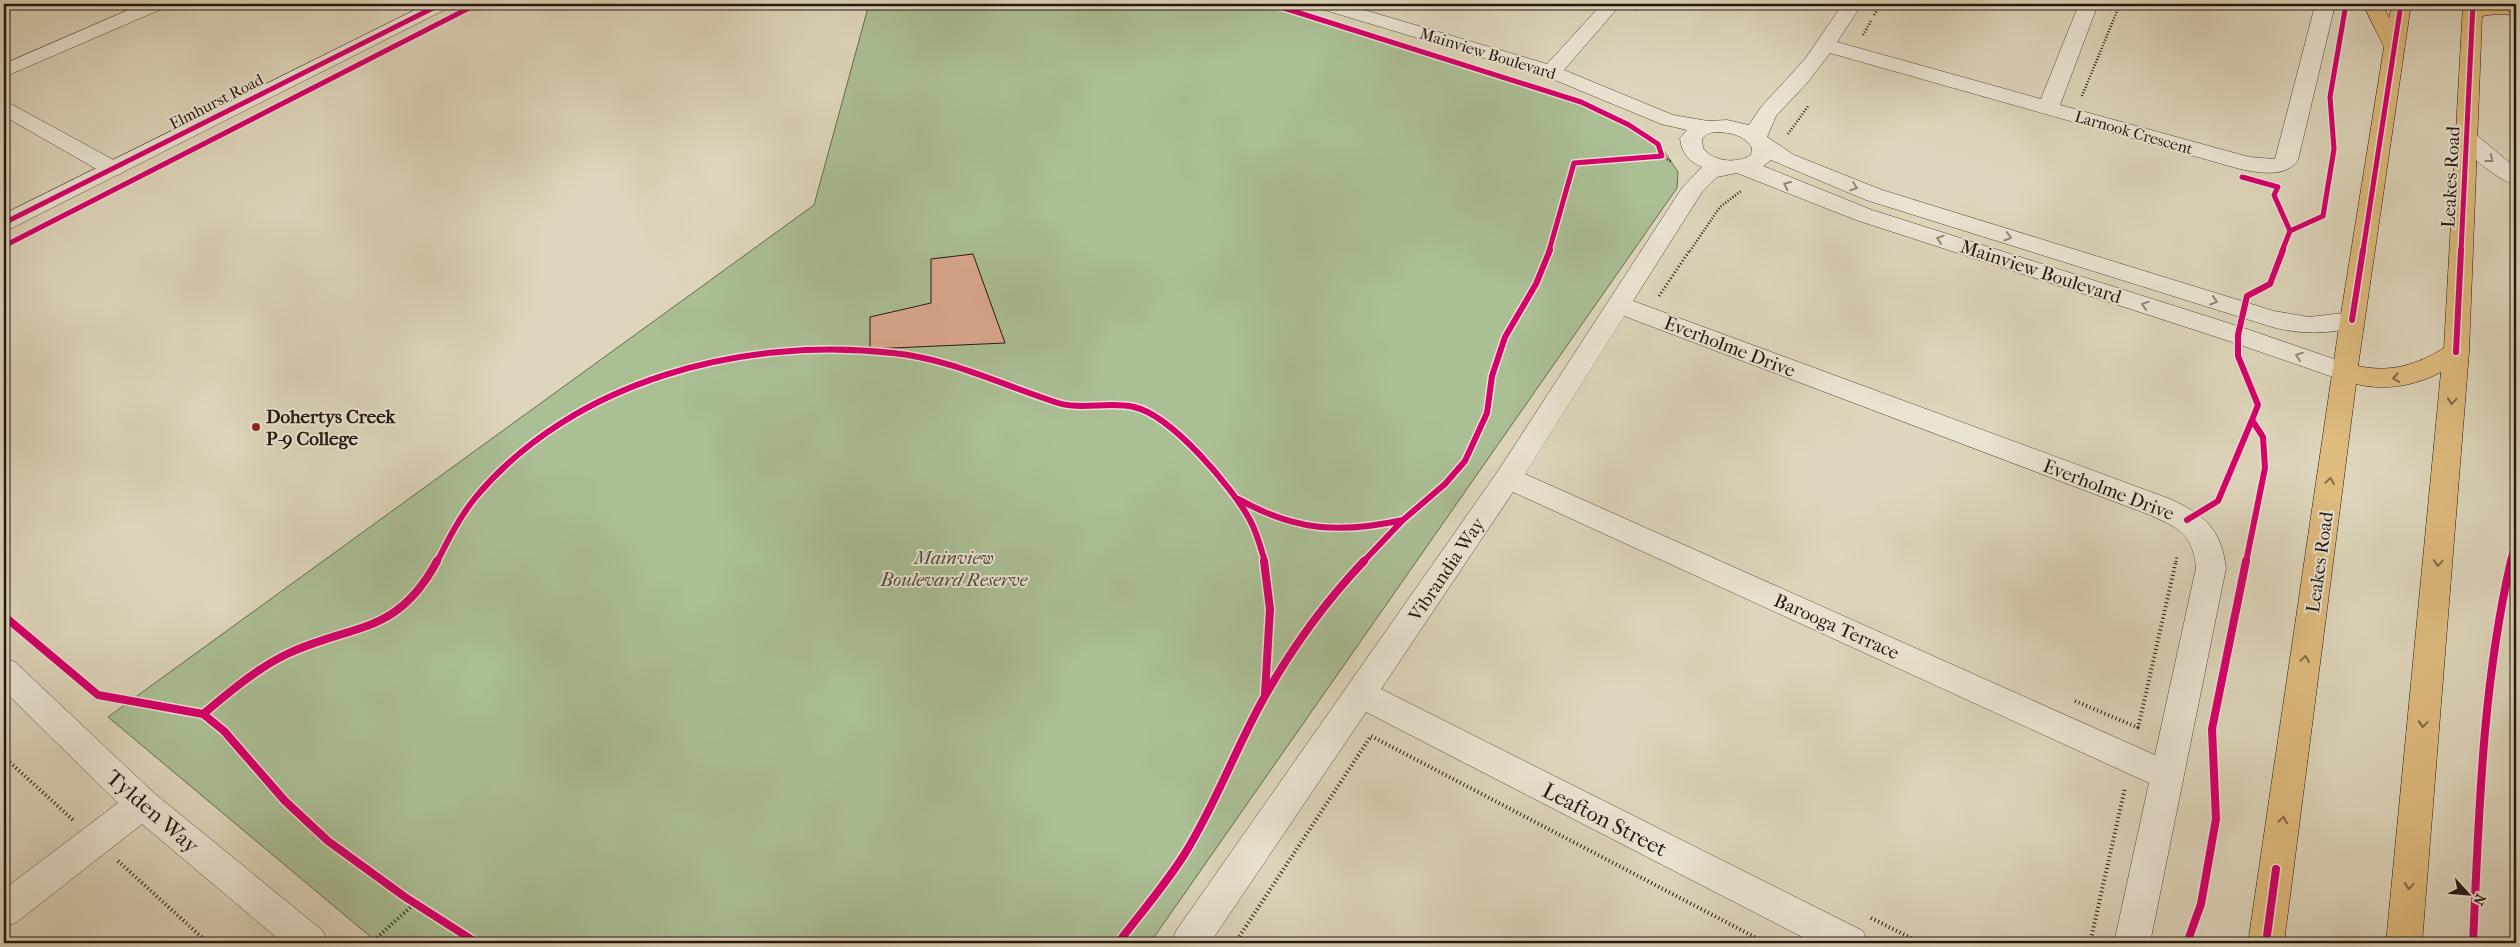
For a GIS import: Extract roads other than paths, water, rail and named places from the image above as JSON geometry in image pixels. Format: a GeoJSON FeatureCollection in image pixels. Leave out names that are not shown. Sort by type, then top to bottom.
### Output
{"type":"FeatureCollection","features":[{"type":"Feature","properties":{"kind":"highway"},"geometry":{"type":"LineString","coordinates":[[2374,4],[2394,47]]}},
{"type":"Feature","properties":{"kind":"highway","name":"Leakes Road"},"geometry":{"type":"LineString","coordinates":[[2266,943],[2352,320],[2401,4]]}},
{"type":"Feature","properties":{"kind":"highway"},"geometry":{"type":"LineString","coordinates":[[2473,8],[2516,9]]}},
{"type":"Feature","properties":{"kind":"highway","name":"Leakes Road"},"geometry":{"type":"LineString","coordinates":[[2404,943],[2456,352],[2473,8]]}},
{"type":"Feature","properties":{"kind":"highway"},"geometry":{"type":"LineString","coordinates":[[2345,372],[2362,377],[2386,379],[2406,376],[2432,368],[2456,352]]}},
{"type":"Feature","properties":{"kind":"street"},"geometry":{"type":"LineString","coordinates":[[4,71],[157,4]]}},
{"type":"Feature","properties":{"kind":"street","name":"Elmhurst Road"},"geometry":{"type":"LineString","coordinates":[[4,223],[441,4]]}},
{"type":"Feature","properties":{"kind":"street","name":"Mainview Boulevard"},"geometry":{"type":"LineString","coordinates":[[1325,4],[1357,8],[1551,72],[1668,120],[1742,130],[1786,160],[1874,195],[2252,313],[2300,325],[2318,327],[2352,320]]}},
{"type":"Feature","properties":{"kind":"street"},"geometry":{"type":"LineString","coordinates":[[1551,72],[1612,4]]}},
{"type":"Feature","properties":{"kind":"street"},"geometry":{"type":"LineString","coordinates":[[1759,142],[1756,131],[1761,120],[1805,73],[1852,4]]}},
{"type":"Feature","properties":{"kind":"street"},"geometry":{"type":"LineString","coordinates":[[2050,102],[2089,4]]}},
{"type":"Feature","properties":{"kind":"street","name":"Larnook Crescent"},"geometry":{"type":"LineString","coordinates":[[1825,45],[2050,102],[2248,164],[2280,166],[2287,160],[2324,8],[2323,4]]}},
{"type":"Feature","properties":{"kind":"street"},"geometry":{"type":"LineString","coordinates":[[1693,149],[1693,134],[1750,116],[1786,93]]}},
{"type":"Feature","properties":{"kind":"street"},"geometry":{"type":"LineString","coordinates":[[4,108],[113,169]]}},
{"type":"Feature","properties":{"kind":"street","name":"Mainview Boulevard"},"geometry":{"type":"LineString","coordinates":[[1648,113],[1680,132],[1693,149],[1708,162],[1756,171],[1825,201],[1864,215],[2238,335],[2345,372]]}},
{"type":"Feature","properties":{"kind":"street"},"geometry":{"type":"LineString","coordinates":[[2466,138],[2488,158],[2516,178]]}},
{"type":"Feature","properties":{"kind":"street","name":"Vibrandia Way"},"geometry":{"type":"LineString","coordinates":[[1189,943],[1508,478],[1693,188],[1709,172],[1751,165],[1759,160],[1763,153],[1759,142]]}},
{"type":"Feature","properties":{"kind":"street","name":"Vibrandia Way"},"geometry":{"type":"LineString","coordinates":[[1693,149],[1693,188]]}},
{"type":"Feature","properties":{"kind":"street","name":"Everholme Drive"},"geometry":{"type":"LineString","coordinates":[[1619,305],[2160,507],[2196,527],[2207,541],[2211,568],[2132,943]]}},
{"type":"Feature","properties":{"kind":"street","name":"Barooga Terrace"},"geometry":{"type":"LineString","coordinates":[[1508,478],[2166,775]]}},
{"type":"Feature","properties":{"kind":"street","name":"Tylden Way"},"geometry":{"type":"LineString","coordinates":[[4,671],[142,804],[310,943]]}},
{"type":"Feature","properties":{"kind":"street","name":"Leafton Street"},"geometry":{"type":"LineString","coordinates":[[1361,694],[1850,943]]}},
{"type":"Feature","properties":{"kind":"street"},"geometry":{"type":"LineString","coordinates":[[4,910],[142,804]]}},
{"type":"Feature","properties":{"kind":"place","name":"Dohertys Creek P-9 College"},"geometry":{"type":"Point","coordinates":[256,427]}},
{"type":"Feature","properties":{"kind":"park label","name":"Mainview Boulevard Reserve"},"geometry":{"type":"Point","coordinates":[954,568]}}]}
